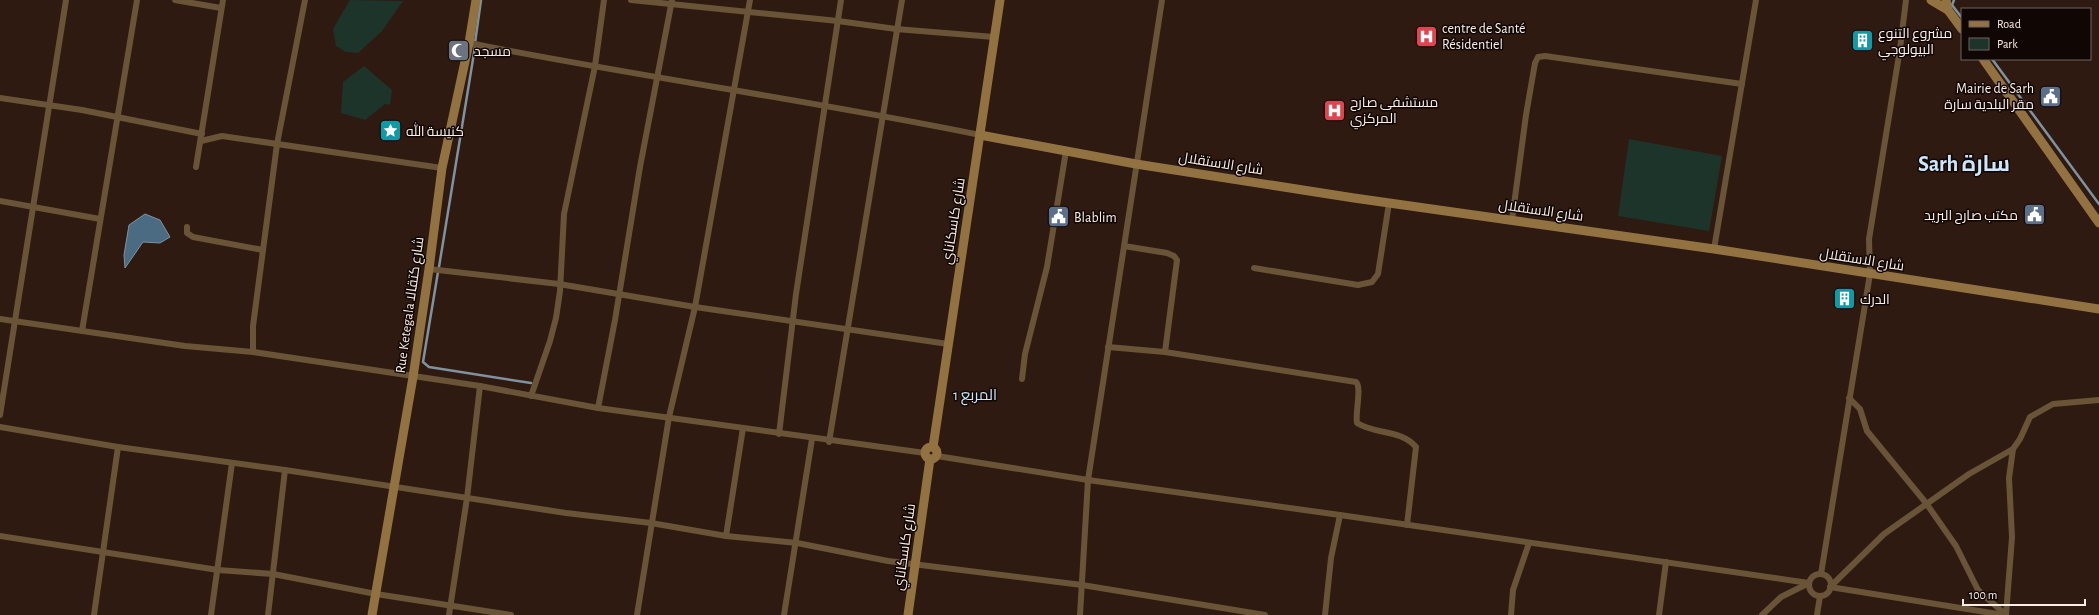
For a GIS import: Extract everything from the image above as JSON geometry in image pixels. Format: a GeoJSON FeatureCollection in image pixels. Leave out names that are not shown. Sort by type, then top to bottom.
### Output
{"type":"FeatureCollection","features":[{"type":"Feature","properties":{"kind":"street"},"geometry":{"type":"LineString","coordinates":[[0,415],[32,206],[66,0]]}},
{"type":"Feature","properties":{"kind":"street"},"geometry":{"type":"LineString","coordinates":[[82,331],[137,0]]}},
{"type":"Feature","properties":{"kind":"street"},"geometry":{"type":"LineString","coordinates":[[175,0],[221,8]]}},
{"type":"Feature","properties":{"kind":"street"},"geometry":{"type":"LineString","coordinates":[[196,167],[223,0]]}},
{"type":"Feature","properties":{"kind":"street"},"geometry":{"type":"LineString","coordinates":[[252,352],[254,322],[277,144],[305,0]]}},
{"type":"Feature","properties":{"kind":"street","name":"Rue Ketegala شارع كتقالا"},"geometry":{"type":"LineString","coordinates":[[372,615],[413,377],[442,168],[469,43],[476,0]]}},
{"type":"Feature","properties":{"kind":"street"},"geometry":{"type":"LineString","coordinates":[[531,396],[550,341],[556,318],[560,284],[564,214],[595,66],[604,0]]}},
{"type":"Feature","properties":{"kind":"street"},"geometry":{"type":"LineString","coordinates":[[631,0],[672,2],[896,29],[994,37]]}},
{"type":"Feature","properties":{"kind":"street"},"geometry":{"type":"LineString","coordinates":[[637,615],[669,417],[695,307],[750,0]]}},
{"type":"Feature","properties":{"kind":"street"},"geometry":{"type":"LineString","coordinates":[[779,434],[793,322],[841,0]]}},
{"type":"Feature","properties":{"kind":"street"},"geometry":{"type":"LineString","coordinates":[[829,442],[902,0]]}},
{"type":"Feature","properties":{"kind":"street","name":"شارع كاسكاناي"},"geometry":{"type":"LineString","coordinates":[[908,615],[931,456],[927,448],[933,447],[1000,0]]}},
{"type":"Feature","properties":{"kind":"street"},"geometry":{"type":"LineString","coordinates":[[1080,615],[1088,480],[1162,0]]}},
{"type":"Feature","properties":{"kind":"street"},"geometry":{"type":"LineString","coordinates":[[1714,249],[1756,0]]}},
{"type":"Feature","properties":{"kind":"street"},"geometry":{"type":"LineString","coordinates":[[1821,574],[1870,274],[1869,239],[1900,49],[1906,0]]}},
{"type":"Feature","properties":{"kind":"street"},"geometry":{"type":"LineString","coordinates":[[1931,0],[1948,10],[1961,28]]}},
{"type":"Feature","properties":{"kind":"street"},"geometry":{"type":"LineString","coordinates":[[1946,0],[1948,10]]}},
{"type":"Feature","properties":{"kind":"street"},"geometry":{"type":"LineString","coordinates":[[598,408],[619,295],[640,167],[672,2]]}},
{"type":"Feature","properties":{"kind":"street"},"geometry":{"type":"LineString","coordinates":[[469,43],[658,79],[735,89],[824,106],[884,115],[980,135]]}},
{"type":"Feature","properties":{"kind":"street"},"geometry":{"type":"LineString","coordinates":[[1512,220],[1526,115],[1535,62],[1538,57],[1545,56],[1742,84]]}},
{"type":"Feature","properties":{"kind":"street"},"geometry":{"type":"LineString","coordinates":[[1984,60],[2099,222]]}},
{"type":"Feature","properties":{"kind":"street"},"geometry":{"type":"LineString","coordinates":[[0,98],[49,104],[202,134]]}},
{"type":"Feature","properties":{"kind":"street","name":"شارع الاستقلال"},"geometry":{"type":"LineString","coordinates":[[980,135],[1136,164],[1389,203],[1714,249],[2099,309]]}},
{"type":"Feature","properties":{"kind":"street"},"geometry":{"type":"LineString","coordinates":[[201,141],[222,136],[442,168]]}},
{"type":"Feature","properties":{"kind":"street"},"geometry":{"type":"LineString","coordinates":[[1022,380],[1025,354],[1047,267],[1066,151]]}},
{"type":"Feature","properties":{"kind":"street"},"geometry":{"type":"LineString","coordinates":[[0,201],[100,218]]}},
{"type":"Feature","properties":{"kind":"street"},"geometry":{"type":"LineString","coordinates":[[1254,268],[1358,285],[1372,282],[1378,274],[1389,203]]}},
{"type":"Feature","properties":{"kind":"street"},"geometry":{"type":"LineString","coordinates":[[187,227],[187,232],[193,238],[263,250]]}},
{"type":"Feature","properties":{"kind":"street"},"geometry":{"type":"LineString","coordinates":[[1124,246],[1168,253],[1174,256],[1177,260],[1165,352]]}},
{"type":"Feature","properties":{"kind":"street"},"geometry":{"type":"LineString","coordinates":[[429,269],[560,284],[695,307],[948,344]]}},
{"type":"Feature","properties":{"kind":"street"},"geometry":{"type":"LineString","coordinates":[[0,319],[185,346],[252,352],[480,386],[598,408],[669,417],[1088,480],[1809,583]]}},
{"type":"Feature","properties":{"kind":"street"},"geometry":{"type":"LineString","coordinates":[[1108,347],[1165,352],[1356,382],[1359,388],[1356,414],[1357,423],[1366,428],[1397,434],[1410,440],[1416,447],[1407,525]]}},
{"type":"Feature","properties":{"kind":"street"},"geometry":{"type":"LineString","coordinates":[[449,615],[467,498],[480,386]]}},
{"type":"Feature","properties":{"kind":"street"},"geometry":{"type":"LineString","coordinates":[[1849,398],[1860,409],[1867,431],[1926,503],[1956,546],[1978,590],[2005,615]]}},
{"type":"Feature","properties":{"kind":"street"},"geometry":{"type":"LineString","coordinates":[[2005,615],[2012,537],[2009,478],[2014,449],[2030,417],[2053,404],[2099,400]]}},
{"type":"Feature","properties":{"kind":"street"},"geometry":{"type":"LineString","coordinates":[[0,427],[118,447],[285,470],[394,488],[651,523],[726,536],[797,543],[888,561],[1082,585],[1265,615]]}},
{"type":"Feature","properties":{"kind":"street"},"geometry":{"type":"LineString","coordinates":[[726,536],[743,428]]}},
{"type":"Feature","properties":{"kind":"street"},"geometry":{"type":"LineString","coordinates":[[784,615],[797,543],[812,439]]}},
{"type":"Feature","properties":{"kind":"street"},"geometry":{"type":"LineString","coordinates":[[94,615],[118,447]]}},
{"type":"Feature","properties":{"kind":"street"},"geometry":{"type":"LineString","coordinates":[[1809,583],[1812,592],[1820,596],[1827,593],[1830,587],[1884,534],[1969,474],[2014,449]]}},
{"type":"Feature","properties":{"kind":"street"},"geometry":{"type":"LineString","coordinates":[[211,615],[232,463]]}},
{"type":"Feature","properties":{"kind":"street"},"geometry":{"type":"LineString","coordinates":[[268,615],[285,470]]}},
{"type":"Feature","properties":{"kind":"street"},"geometry":{"type":"LineString","coordinates":[[1325,615],[1331,558],[1340,515]]}},
{"type":"Feature","properties":{"kind":"street"},"geometry":{"type":"LineString","coordinates":[[0,536],[218,570],[274,574],[376,594],[511,615]]}},
{"type":"Feature","properties":{"kind":"street"},"geometry":{"type":"LineString","coordinates":[[1510,615],[1513,590],[1529,543]]}},
{"type":"Feature","properties":{"kind":"street"},"geometry":{"type":"LineString","coordinates":[[1659,615],[1666,562]]}},
{"type":"Feature","properties":{"kind":"street"},"geometry":{"type":"LineString","coordinates":[[1762,615],[1780,598],[1809,583],[1814,575],[1821,574],[1827,577],[1830,587]]}},
{"type":"Feature","properties":{"kind":"street"},"geometry":{"type":"LineString","coordinates":[[1830,587],[2005,615]]}},
{"type":"Feature","properties":{"kind":"street"},"geometry":{"type":"LineString","coordinates":[[1817,615],[1820,596]]}},
{"type":"Feature","properties":{"kind":"green space"},"geometry":{"type":"Polygon","coordinates":[[[350,0],[403,1],[382,31],[358,53],[346,52],[336,46],[333,29],[350,0]]]}},
{"type":"Feature","properties":{"kind":"green space"},"geometry":{"type":"Polygon","coordinates":[[[364,66],[392,90],[390,105],[385,104],[365,120],[341,113],[343,82],[364,66]]]}},
{"type":"Feature","properties":{"kind":"green space"},"geometry":{"type":"Polygon","coordinates":[[[1629,139],[1722,156],[1709,231],[1618,216],[1629,139]]]}},
{"type":"Feature","properties":{"kind":"water"},"geometry":{"type":"Polygon","coordinates":[[[145,214],[160,220],[170,237],[160,243],[143,242],[125,268],[124,255],[129,225],[145,214]]]}},
{"type":"Feature","properties":{"kind":"waterway"},"geometry":{"type":"LineString","coordinates":[[475,43],[481,0]]}},
{"type":"Feature","properties":{"kind":"waterway"},"geometry":{"type":"LineString","coordinates":[[1954,0],[1952,5],[1961,17]]}},
{"type":"Feature","properties":{"kind":"waterway"},"geometry":{"type":"LineString","coordinates":[[439,267],[475,47]]}},
{"type":"Feature","properties":{"kind":"waterway"},"geometry":{"type":"LineString","coordinates":[[1993,60],[2099,204]]}},
{"type":"Feature","properties":{"kind":"waterway"},"geometry":{"type":"LineString","coordinates":[[438,272],[423,362],[429,367],[531,383]]}},
{"type":"Feature","properties":{"kind":"place","name":"centre de Santé Résidentiel"},"geometry":{"type":"Point","coordinates":[1426,36]}},
{"type":"Feature","properties":{"kind":"place","name":"مشروع التنوع البيولوجي"},"geometry":{"type":"Point","coordinates":[1863,41]}},
{"type":"Feature","properties":{"kind":"place","name":"مسجد"},"geometry":{"type":"Point","coordinates":[459,51]}},
{"type":"Feature","properties":{"kind":"place","name":"Mairie de Sarh مقر البلدية سارة"},"geometry":{"type":"Point","coordinates":[2050,96]}},
{"type":"Feature","properties":{"kind":"place","name":"مستشفى صارح المركزي"},"geometry":{"type":"Point","coordinates":[1335,110]}},
{"type":"Feature","properties":{"kind":"place","name":"كنيسة الله"},"geometry":{"type":"Point","coordinates":[391,131]}},
{"type":"Feature","properties":{"kind":"place","name":"مكتب صارح البريد"},"geometry":{"type":"Point","coordinates":[2034,215]}},
{"type":"Feature","properties":{"kind":"place","name":"Blablim"},"geometry":{"type":"Point","coordinates":[1058,217]}},
{"type":"Feature","properties":{"kind":"place","name":"الدرك"},"geometry":{"type":"Point","coordinates":[1844,299]}},
{"type":"Feature","properties":{"kind":"district","name":"Sarh سارة"},"geometry":{"type":"Point","coordinates":[1964,163]}},
{"type":"Feature","properties":{"kind":"district","name":"المربع 1"},"geometry":{"type":"Point","coordinates":[975,395]}}]}
